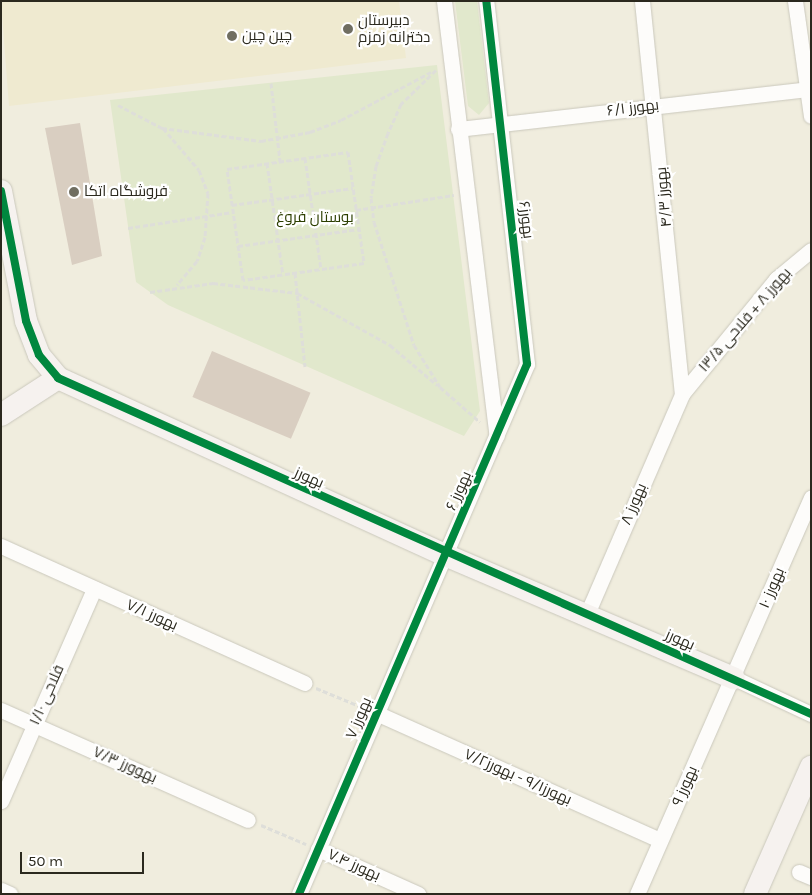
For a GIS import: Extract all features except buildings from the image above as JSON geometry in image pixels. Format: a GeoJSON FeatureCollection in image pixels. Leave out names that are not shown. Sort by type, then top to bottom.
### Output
{"type":"FeatureCollection","features":[{"type":"Feature","properties":{"kind":"street"},"geometry":{"type":"LineString","coordinates":[[444,1],[458,129],[497,438]]}},
{"type":"Feature","properties":{"kind":"street","name":"بهورز۶"},"geometry":{"type":"LineString","coordinates":[[486,1],[527,364],[497,438]]}},
{"type":"Feature","properties":{"kind":"street","name":"بهورز ۴/۳"},"geometry":{"type":"LineString","coordinates":[[642,1],[655,106],[682,394]]}},
{"type":"Feature","properties":{"kind":"street"},"geometry":{"type":"LineString","coordinates":[[795,1],[811,116]]}},
{"type":"Feature","properties":{"kind":"street","name":"بهورز ۶/۱"},"geometry":{"type":"LineString","coordinates":[[458,129],[807,89]]}},
{"type":"Feature","properties":{"kind":"street","name":"بهورز"},"geometry":{"type":"LineString","coordinates":[[1,191],[26,321],[39,355],[58,378],[445,554],[734,678]]}},
{"type":"Feature","properties":{"kind":"street","name":"بهورز ۸ + فلاحی ۱۳/۵"},"geometry":{"type":"LineString","coordinates":[[682,394],[776,279],[811,250]]}},
{"type":"Feature","properties":{"kind":"street"},"geometry":{"type":"LineString","coordinates":[[1,415],[58,378]]}},
{"type":"Feature","properties":{"kind":"street","name":"بهورز ۸"},"geometry":{"type":"LineString","coordinates":[[587,614],[682,394]]}},
{"type":"Feature","properties":{"kind":"street","name":"بهورز ۶"},"geometry":{"type":"LineString","coordinates":[[445,554],[497,438]]}},
{"type":"Feature","properties":{"kind":"street","name":"بهورز ۱۰"},"geometry":{"type":"LineString","coordinates":[[734,678],[811,498]]}},
{"type":"Feature","properties":{"kind":"street","name":"بهورز ۷/۱"},"geometry":{"type":"LineString","coordinates":[[1,546],[304,683]]}},
{"type":"Feature","properties":{"kind":"street","name":"بهورز ۷"},"geometry":{"type":"LineString","coordinates":[[299,894],[445,554]]}},
{"type":"Feature","properties":{"kind":"street","name":"فلاحی ۱/۱۰"},"geometry":{"type":"LineString","coordinates":[[1,801],[94,589]]}},
{"type":"Feature","properties":{"kind":"street"},"geometry":{"type":"LineString","coordinates":[[734,678],[811,714]]}},
{"type":"Feature","properties":{"kind":"street","name":"بهورز ۹"},"geometry":{"type":"LineString","coordinates":[[637,894],[734,678]]}},
{"type":"Feature","properties":{"kind":"street","name":"بهوورز ۷/۳"},"geometry":{"type":"LineString","coordinates":[[1,710],[248,820]]}},
{"type":"Feature","properties":{"kind":"street","name":"بهورز۹/۱ - بهورز۷/۲"},"geometry":{"type":"LineString","coordinates":[[376,713],[660,840]]}},
{"type":"Feature","properties":{"kind":"street"},"geometry":{"type":"LineString","coordinates":[[755,894],[811,767]]}},
{"type":"Feature","properties":{"kind":"street","name":"بهورز ۷.۴"},"geometry":{"type":"LineString","coordinates":[[318,849],[418,894]]}},
{"type":"Feature","properties":{"kind":"street"},"geometry":{"type":"LineString","coordinates":[[1,890],[10,894]]}},
{"type":"Feature","properties":{"kind":"path"},"geometry":{"type":"LineString","coordinates":[[118,105],[162,128],[260,141],[341,120],[436,70],[401,104],[376,166],[372,208],[396,301],[414,345],[440,387]]}},
{"type":"Feature","properties":{"kind":"path"},"geometry":{"type":"LineString","coordinates":[[271,83],[280,161]]}},
{"type":"Feature","properties":{"kind":"path"},"geometry":{"type":"LineString","coordinates":[[162,128],[199,170],[208,193],[209,217],[197,260],[177,286]]}},
{"type":"Feature","properties":{"kind":"path"},"geometry":{"type":"LineString","coordinates":[[348,152],[364,263],[243,280],[227,169],[305,158],[348,152]]}},
{"type":"Feature","properties":{"kind":"path"},"geometry":{"type":"LineString","coordinates":[[305,158],[321,269]]}},
{"type":"Feature","properties":{"kind":"path"},"geometry":{"type":"LineString","coordinates":[[267,163],[283,275]]}},
{"type":"Feature","properties":{"kind":"path"},"geometry":{"type":"LineString","coordinates":[[232,205],[353,188]]}},
{"type":"Feature","properties":{"kind":"path"},"geometry":{"type":"LineString","coordinates":[[356,210],[466,193]]}},
{"type":"Feature","properties":{"kind":"path"},"geometry":{"type":"LineString","coordinates":[[128,228],[233,212]]}},
{"type":"Feature","properties":{"kind":"path"},"geometry":{"type":"LineString","coordinates":[[238,246],[359,229]]}},
{"type":"Feature","properties":{"kind":"path"},"geometry":{"type":"LineString","coordinates":[[295,273],[305,366]]}},
{"type":"Feature","properties":{"kind":"path"},"geometry":{"type":"LineString","coordinates":[[150,292],[177,286],[213,283],[297,293],[361,326],[440,387],[497,438]]}},
{"type":"Feature","properties":{"kind":"path"},"geometry":{"type":"LineString","coordinates":[[304,683],[376,713]]}},
{"type":"Feature","properties":{"kind":"path"},"geometry":{"type":"LineString","coordinates":[[248,820],[318,849]]}},
{"type":"Feature","properties":{"kind":"shaded area"},"geometry":{"type":"Polygon","coordinates":[[[1,1],[399,1],[406,58],[9,106],[1,1]]]}},
{"type":"Feature","properties":{"kind":"green space"},"geometry":{"type":"Polygon","coordinates":[[[455,1],[477,1],[489,103],[479,115],[468,106],[455,1]]]}},
{"type":"Feature","properties":{"kind":"green space","name":"بوستان فروغ"},"geometry":{"type":"Polygon","coordinates":[[[437,65],[480,411],[464,436],[168,305],[136,282],[110,100],[437,65]]]}},
{"type":"Feature","properties":{"kind":"cycle path"},"geometry":{"type":"LineString","coordinates":[[299,894],[527,364],[486,1]]}},
{"type":"Feature","properties":{"kind":"cycle path"},"geometry":{"type":"LineString","coordinates":[[1,191],[26,321],[39,355],[58,378],[811,714]]}},
{"type":"Feature","properties":{"kind":"place","name":"دبیرستان دخترانه زمزم"},"geometry":{"type":"Point","coordinates":[348,29]}},
{"type":"Feature","properties":{"kind":"place","name":"چین چین"},"geometry":{"type":"Point","coordinates":[232,36]}},
{"type":"Feature","properties":{"kind":"place","name":"فروشگاه اتکا"},"geometry":{"type":"Point","coordinates":[74,192]}}]}
